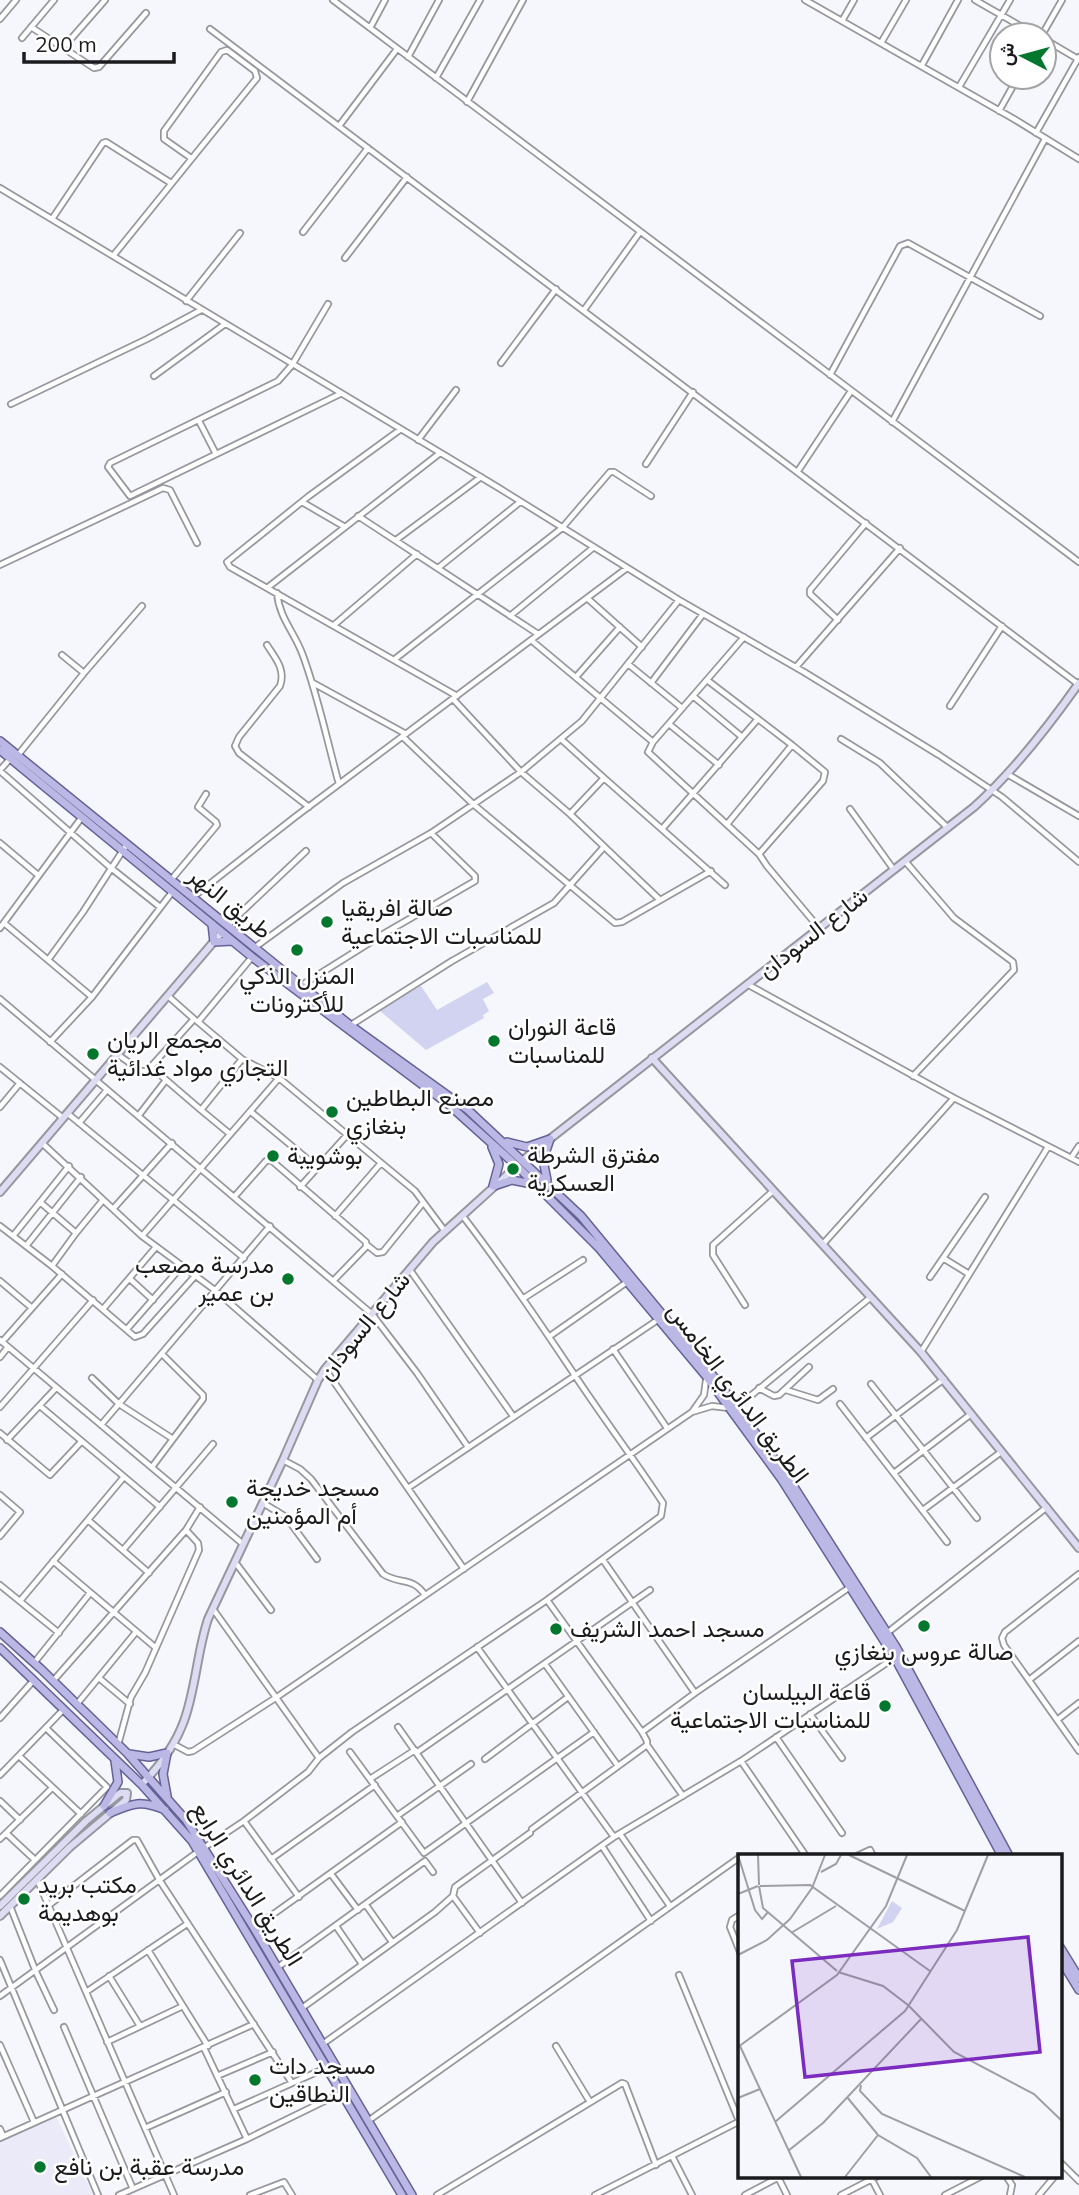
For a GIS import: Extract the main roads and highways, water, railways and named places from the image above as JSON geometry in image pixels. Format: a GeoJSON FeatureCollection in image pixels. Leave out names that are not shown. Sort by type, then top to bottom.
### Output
{"type":"FeatureCollection","features":[{"type":"Feature","properties":{"kind":"main road","name":"شارع السودان"},"geometry":{"type":"LineString","coordinates":[[142,1784],[173,1744],[184,1720],[203,1635],[213,1609],[325,1369],[444,1230],[520,1163],[992,790],[1042,734],[1079,683]]}},
{"type":"Feature","properties":{"kind":"main road","name":"طريق النهر"},"geometry":{"type":"LineString","coordinates":[[0,741],[14,757],[82,817],[171,880],[225,929],[301,985],[349,1028]]}},
{"type":"Feature","properties":{"kind":"main road","name":"طريق النهر"},"geometry":{"type":"LineString","coordinates":[[0,750],[14,757],[125,848],[212,924],[225,929],[232,941],[252,957],[440,1091]]}},
{"type":"Feature","properties":{"kind":"main road"},"geometry":{"type":"LineString","coordinates":[[212,924],[214,942]]}},
{"type":"Feature","properties":{"kind":"main road"},"geometry":{"type":"LineString","coordinates":[[0,1192],[225,929]]}},
{"type":"Feature","properties":{"kind":"main road"},"geometry":{"type":"LineString","coordinates":[[214,942],[232,941]]}},
{"type":"Feature","properties":{"kind":"main road","name":"الطريق الدائري الخامس"},"geometry":{"type":"LineString","coordinates":[[349,1028],[549,1184],[581,1216],[787,1476],[844,1570],[887,1633],[1008,1854]]}},
{"type":"Feature","properties":{"kind":"main road"},"geometry":{"type":"LineString","coordinates":[[652,1058],[921,1352],[1079,1548]]}},
{"type":"Feature","properties":{"kind":"main road","name":"الطريق الدائري الخامس"},"geometry":{"type":"LineString","coordinates":[[440,1091],[468,1110],[501,1139],[540,1188],[581,1228],[734,1408]]}},
{"type":"Feature","properties":{"kind":"main road"},"geometry":{"type":"LineString","coordinates":[[488,1139],[499,1164],[493,1186]]}},
{"type":"Feature","properties":{"kind":"main road"},"geometry":{"type":"LineString","coordinates":[[501,1139],[515,1146],[527,1147],[550,1139]]}},
{"type":"Feature","properties":{"kind":"main road"},"geometry":{"type":"LineString","coordinates":[[549,1184],[542,1160],[550,1139]]}},
{"type":"Feature","properties":{"kind":"main road"},"geometry":{"type":"LineString","coordinates":[[493,1186],[522,1180],[540,1188]]}},
{"type":"Feature","properties":{"kind":"main road","name":"الطريق الدائري الخامس"},"geometry":{"type":"LineString","coordinates":[[844,1570],[895,1657],[1001,1854]]}},
{"type":"Feature","properties":{"kind":"main road","name":"الطريق الدائري الرابع"},"geometry":{"type":"LineString","coordinates":[[0,1632],[127,1753],[167,1796],[278,1967],[412,2195]]}},
{"type":"Feature","properties":{"kind":"main road","name":"الطريق الدائري الرابع"},"geometry":{"type":"LineString","coordinates":[[0,1648],[142,1784],[202,1849],[402,2195]]}},
{"type":"Feature","properties":{"kind":"main road"},"geometry":{"type":"LineString","coordinates":[[127,1753],[149,1757],[167,1753],[163,1774],[167,1796]]}},
{"type":"Feature","properties":{"kind":"main road"},"geometry":{"type":"LineString","coordinates":[[0,1916],[107,1810],[117,1782],[113,1757]]}},
{"type":"Feature","properties":{"kind":"main road"},"geometry":{"type":"LineString","coordinates":[[0,1906],[57,1849],[107,1810],[136,1803],[153,1805],[168,1812]]}},
{"type":"Feature","properties":{"kind":"main road"},"geometry":{"type":"LineString","coordinates":[[1063,1964],[1079,1978]]}},
{"type":"Feature","properties":{"kind":"main road"},"geometry":{"type":"LineString","coordinates":[[1063,1964],[1079,1990]]}},
{"type":"Feature","properties":{"kind":"place","name":"صالة افريقيا للمناسبات الاجتماعية"},"geometry":{"type":"Point","coordinates":[327,922]}},
{"type":"Feature","properties":{"kind":"place","name":"المنزل الذكي للأكترونات"},"geometry":{"type":"Point","coordinates":[297,950]}},
{"type":"Feature","properties":{"kind":"place","name":"قاعة النوران للمناسبات"},"geometry":{"type":"Point","coordinates":[494,1041]}},
{"type":"Feature","properties":{"kind":"place","name":"مجمع الريان التجاري مواد غدائية"},"geometry":{"type":"Point","coordinates":[93,1054]}},
{"type":"Feature","properties":{"kind":"place","name":"مصنع البطاطين بنغازي"},"geometry":{"type":"Point","coordinates":[332,1112]}},
{"type":"Feature","properties":{"kind":"place","name":"بوشويبة"},"geometry":{"type":"Point","coordinates":[273,1156]}},
{"type":"Feature","properties":{"kind":"place","name":"مفترق الشرطة العسكرية"},"geometry":{"type":"Point","coordinates":[513,1169]}},
{"type":"Feature","properties":{"kind":"place","name":"مدرسة مصعب بن عمير"},"geometry":{"type":"Point","coordinates":[288,1279]}},
{"type":"Feature","properties":{"kind":"place","name":"مسجد خديجة أم المؤمنين"},"geometry":{"type":"Point","coordinates":[232,1502]}},
{"type":"Feature","properties":{"kind":"place","name":"صالة عروس بنغازي"},"geometry":{"type":"Point","coordinates":[924,1626]}},
{"type":"Feature","properties":{"kind":"place","name":"مسجد احمد الشريف"},"geometry":{"type":"Point","coordinates":[556,1629]}},
{"type":"Feature","properties":{"kind":"place","name":"قاعة البيلسان للمناسبات الاجتماعية"},"geometry":{"type":"Point","coordinates":[885,1706]}},
{"type":"Feature","properties":{"kind":"place","name":"مكتب بريد بوهديمة"},"geometry":{"type":"Point","coordinates":[24,1899]}},
{"type":"Feature","properties":{"kind":"place","name":"مسجد دات النطاقين"},"geometry":{"type":"Point","coordinates":[255,2080]}},
{"type":"Feature","properties":{"kind":"place","name":"مدرسة عقبة بن نافع"},"geometry":{"type":"Point","coordinates":[40,2167]}}]}
